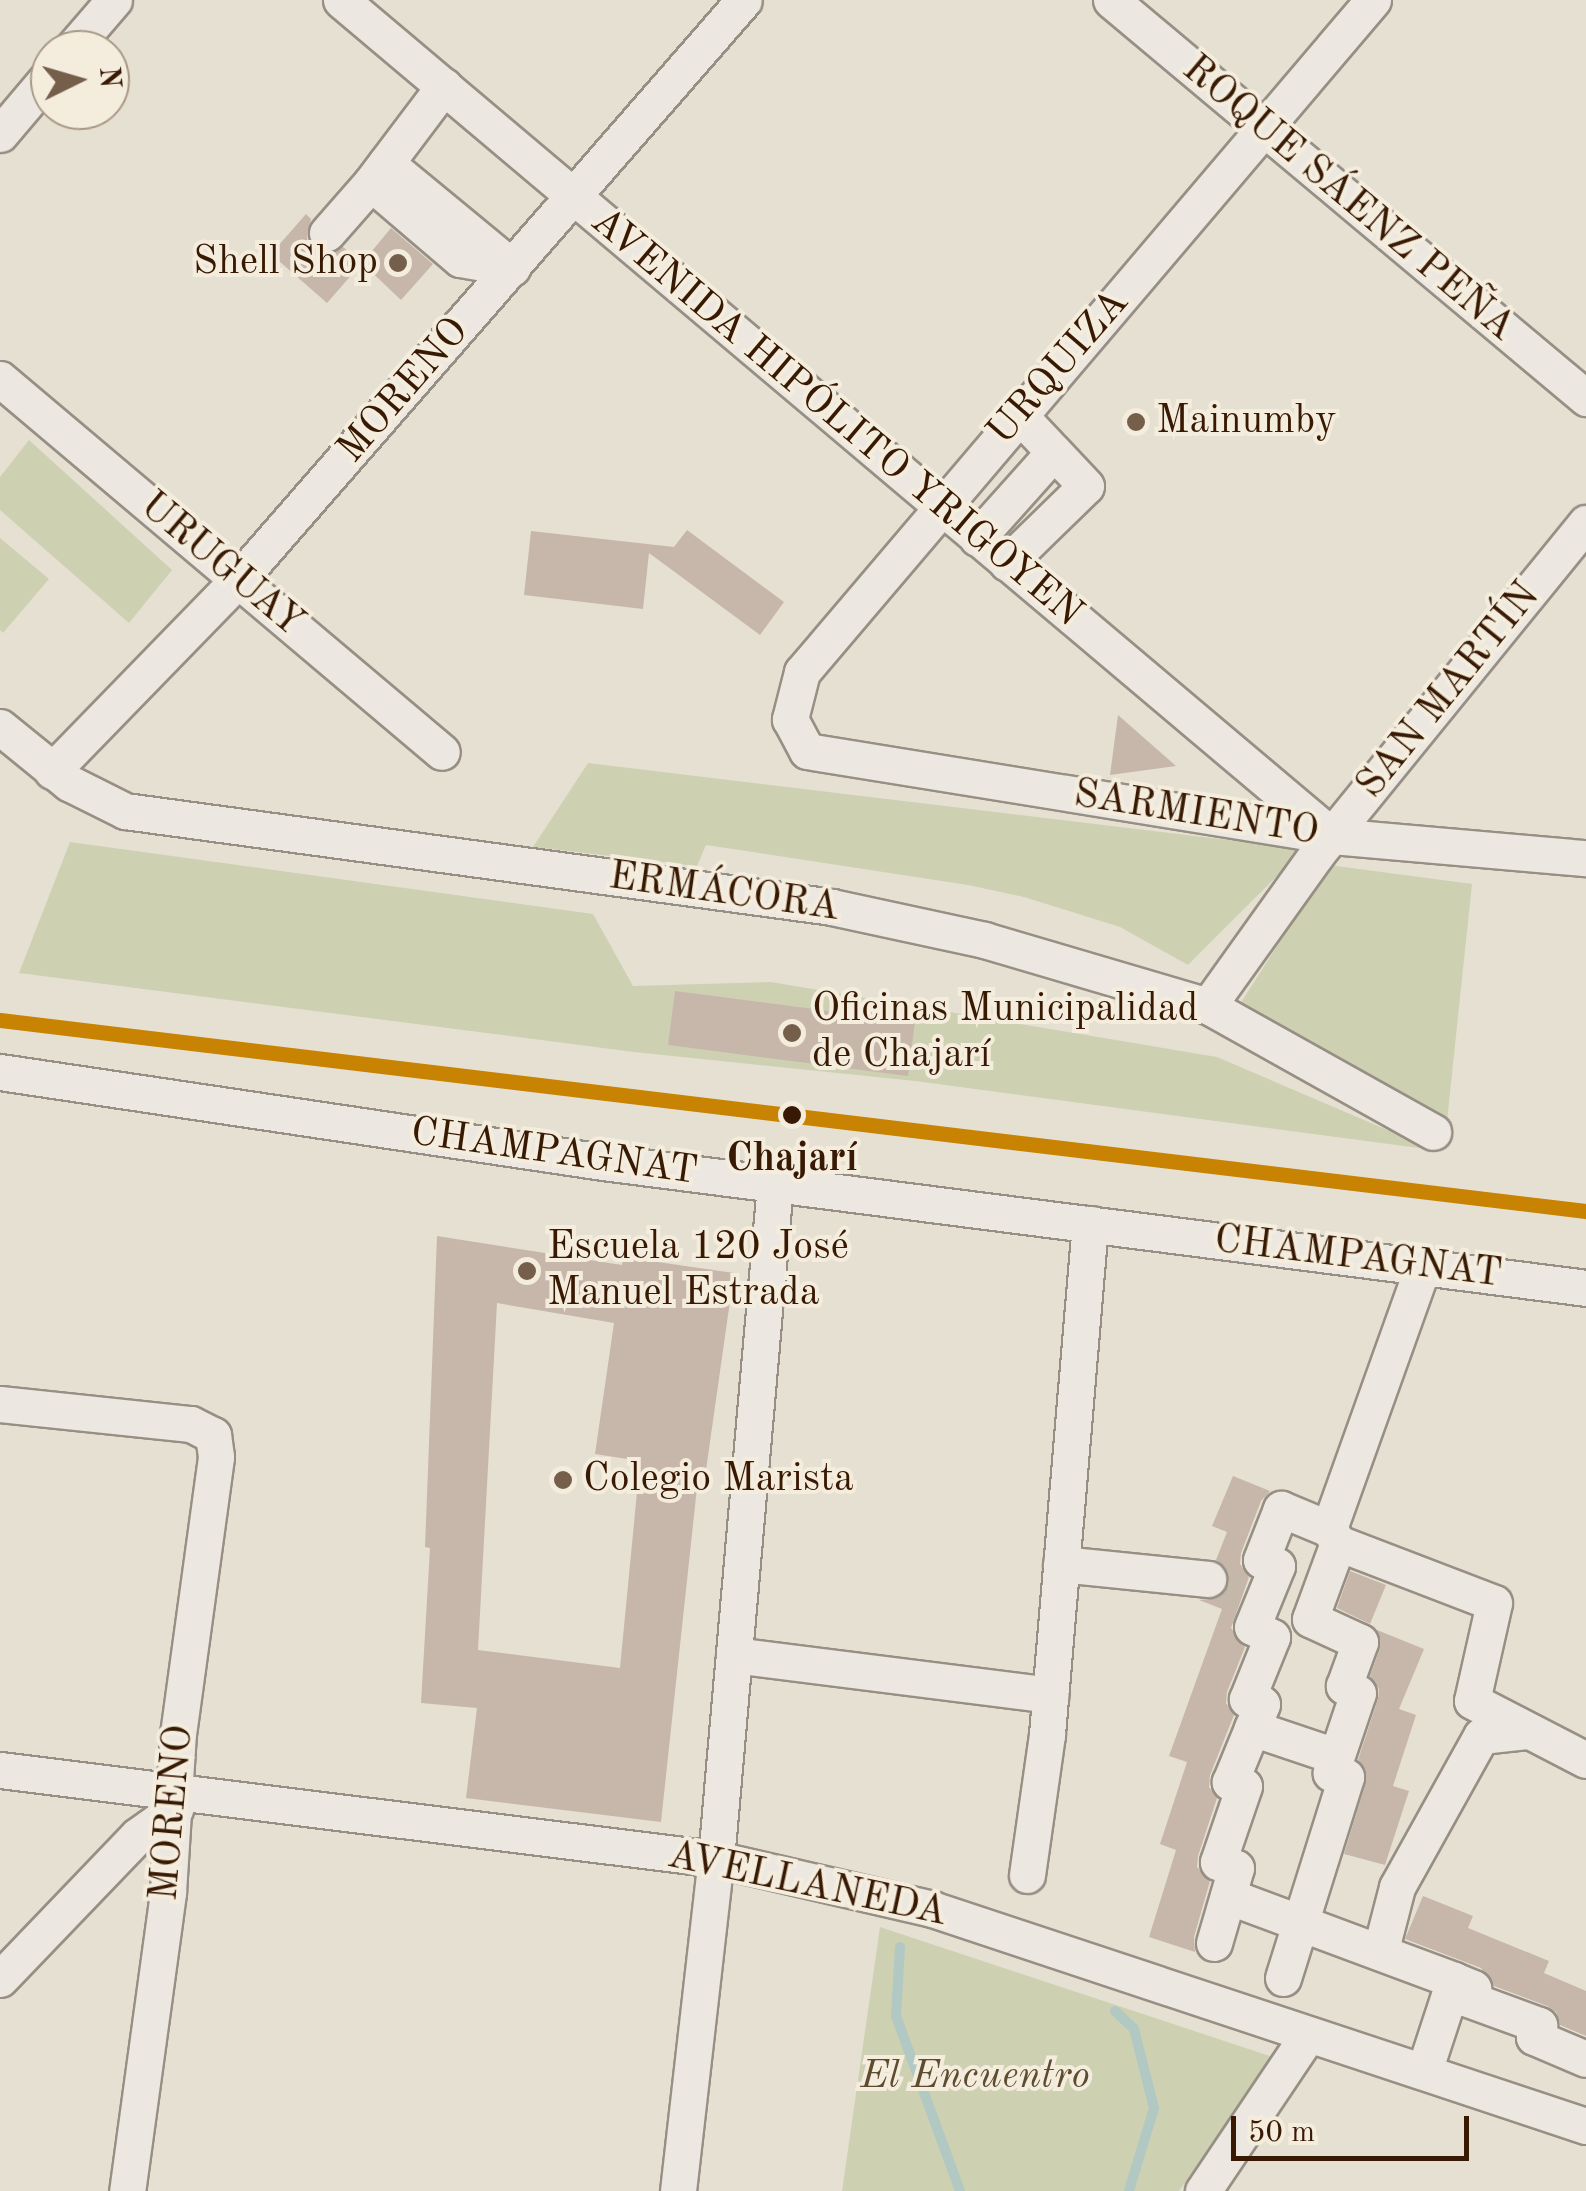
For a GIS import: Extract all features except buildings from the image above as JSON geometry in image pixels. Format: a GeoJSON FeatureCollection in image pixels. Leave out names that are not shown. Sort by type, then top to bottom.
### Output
{"type":"FeatureCollection","features":[{"type":"Feature","properties":{"kind":"street"},"geometry":{"type":"LineString","coordinates":[[88,30],[114,0]]}},
{"type":"Feature","properties":{"kind":"street","name":"AVENIDA HIPÓLITO YRIGOYEN"},"geometry":{"type":"LineString","coordinates":[[341,0],[1332,836]]}},
{"type":"Feature","properties":{"kind":"street","name":"MORENO"},"geometry":{"type":"LineString","coordinates":[[52,771],[239,579],[744,0]]}},
{"type":"Feature","properties":{"kind":"street","name":"ROQUE SÁENZ PEÑA"},"geometry":{"type":"LineString","coordinates":[[1111,0],[1586,398]]}},
{"type":"Feature","properties":{"kind":"street","name":"URQUIZA"},"geometry":{"type":"LineString","coordinates":[[808,752],[790,719],[802,672],[1372,0]]}},
{"type":"Feature","properties":{"kind":"street"},"geometry":{"type":"LineString","coordinates":[[328,233],[444,86]]}},
{"type":"Feature","properties":{"kind":"street"},"geometry":{"type":"LineString","coordinates":[[0,134],[30,99]]}},
{"type":"Feature","properties":{"kind":"street"},"geometry":{"type":"LineString","coordinates":[[378,173],[460,259],[512,268]]}},
{"type":"Feature","properties":{"kind":"street","name":"URUGUAY"},"geometry":{"type":"LineString","coordinates":[[0,378],[442,752]]}},
{"type":"Feature","properties":{"kind":"street"},"geometry":{"type":"LineString","coordinates":[[1007,563],[1086,486],[1019,415]]}},
{"type":"Feature","properties":{"kind":"street"},"geometry":{"type":"LineString","coordinates":[[976,538],[1054,452]]}},
{"type":"Feature","properties":{"kind":"street","name":"SAN MARTÍN"},"geometry":{"type":"LineString","coordinates":[[1208,1006],[1332,836],[1586,523]]}},
{"type":"Feature","properties":{"kind":"street","name":"ERMÁCORA"},"geometry":{"type":"LineString","coordinates":[[0,727],[52,771],[124,811],[832,907],[984,940],[1208,1006],[1433,1132]]}},
{"type":"Feature","properties":{"kind":"street","name":"SARMIENTO"},"geometry":{"type":"LineString","coordinates":[[808,752],[1332,836],[1586,858]]}},
{"type":"Feature","properties":{"kind":"street","name":"CHAMPAGNAT"},"geometry":{"type":"LineString","coordinates":[[0,1072],[775,1184],[1586,1288]]}},
{"type":"Feature","properties":{"kind":"street"},"geometry":{"type":"LineString","coordinates":[[678,2191],[716,1859],[775,1184]]}},
{"type":"Feature","properties":{"kind":"street"},"geometry":{"type":"LineString","coordinates":[[1009,1933],[1024,1881],[1047,1734],[1090,1224]]}},
{"type":"Feature","properties":{"kind":"street"},"geometry":{"type":"LineString","coordinates":[[1276,1998],[1346,1777],[1331,1773],[1358,1693],[1344,1686],[1360,1642],[1310,1618],[1422,1266]]}},
{"type":"Feature","properties":{"kind":"street","name":"MORENO"},"geometry":{"type":"LineString","coordinates":[[0,1404],[191,1424],[212,1435],[216,1457],[178,1733],[168,1894],[127,2191]]}},
{"type":"Feature","properties":{"kind":"street"},"geometry":{"type":"LineString","coordinates":[[1206,1971],[1236,1868],[1218,1862],[1244,1786],[1230,1782],[1262,1704],[1247,1698],[1272,1637],[1252,1627],[1278,1566],[1261,1560],[1281,1509],[1334,1536],[1494,1604],[1472,1701],[1586,1760]]}},
{"type":"Feature","properties":{"kind":"street"},"geometry":{"type":"LineString","coordinates":[[1062,1564],[1208,1579]]}},
{"type":"Feature","properties":{"kind":"street"},"geometry":{"type":"LineString","coordinates":[[1265,1593],[1316,1601]]}},
{"type":"Feature","properties":{"kind":"street"},"geometry":{"type":"LineString","coordinates":[[734,1655],[1050,1695]]}},
{"type":"Feature","properties":{"kind":"street"},"geometry":{"type":"LineString","coordinates":[[1252,1728],[1335,1756]]}},
{"type":"Feature","properties":{"kind":"street"},"geometry":{"type":"LineString","coordinates":[[1381,1950],[1396,1887],[1481,1736],[1527,1731]]}},
{"type":"Feature","properties":{"kind":"street","name":"AVELLANEDA"},"geometry":{"type":"LineString","coordinates":[[0,1770],[176,1800],[716,1859],[932,1909],[1009,1933],[1206,1971],[1276,1998],[1308,2036],[1586,2126]]}},
{"type":"Feature","properties":{"kind":"street"},"geometry":{"type":"LineString","coordinates":[[0,1979],[136,1836],[176,1800]]}},
{"type":"Feature","properties":{"kind":"street"},"geometry":{"type":"LineString","coordinates":[[1228,1896],[1381,1950],[1473,1988],[1468,1999],[1539,2025],[1534,2037],[1586,2060]]}},
{"type":"Feature","properties":{"kind":"street"},"geometry":{"type":"LineString","coordinates":[[1424,2071],[1454,1980]]}},
{"type":"Feature","properties":{"kind":"street"},"geometry":{"type":"LineString","coordinates":[[1203,2191],[1308,2036]]}},
{"type":"Feature","properties":{"kind":"green space"},"geometry":{"type":"Polygon","coordinates":[[[29,440],[172,570],[129,623],[0,510],[0,477],[29,440]]]}},
{"type":"Feature","properties":{"kind":"green space"},"geometry":{"type":"Polygon","coordinates":[[[0,538],[49,579],[3,633],[0,630],[0,538]]]}},
{"type":"Feature","properties":{"kind":"green space"},"geometry":{"type":"Polygon","coordinates":[[[588,763],[1304,849],[1188,965],[1120,927],[1024,897],[968,885],[706,845],[697,866],[533,847],[588,763]]]}},
{"type":"Feature","properties":{"kind":"green space"},"geometry":{"type":"Polygon","coordinates":[[[70,842],[593,914],[633,986],[771,982],[1217,1057],[1434,1150],[915,1081],[634,1052],[19,973],[70,842]]]}},
{"type":"Feature","properties":{"kind":"green space"},"geometry":{"type":"Polygon","coordinates":[[[1329,865],[1472,884],[1446,1131],[1238,1007],[1329,865]]]}},
{"type":"Feature","properties":{"kind":"green space","name":"El Encuentro"},"geometry":{"type":"Polygon","coordinates":[[[880,1927],[1273,2057],[1179,2191],[842,2191],[880,1927]]]}},
{"type":"Feature","properties":{"kind":"waterway"},"geometry":{"type":"LineString","coordinates":[[900,1947],[896,2016],[960,2191]]}},
{"type":"Feature","properties":{"kind":"waterway"},"geometry":{"type":"LineString","coordinates":[[1115,2011],[1134,2029],[1154,2108],[1129,2191]]}},
{"type":"Feature","properties":{"kind":"tunnel"},"geometry":{"type":"LineString","coordinates":[[1208,1579],[1258,1598]]}},
{"type":"Feature","properties":{"kind":"transit line"},"geometry":{"type":"LineString","coordinates":[[0,1020],[1586,1211]]}},
{"type":"Feature","properties":{"kind":"place","name":"Shell Shop"},"geometry":{"type":"Point","coordinates":[398,263]}},
{"type":"Feature","properties":{"kind":"place","name":"Mainumby"},"geometry":{"type":"Point","coordinates":[1136,422]}},
{"type":"Feature","properties":{"kind":"place","name":"Oficinas Municipalidad de Chajarí"},"geometry":{"type":"Point","coordinates":[792,1033]}},
{"type":"Feature","properties":{"kind":"place","name":"Chajarí"},"geometry":{"type":"Point","coordinates":[792,1115]}},
{"type":"Feature","properties":{"kind":"place","name":"Escuela 120 José Manuel Estrada"},"geometry":{"type":"Point","coordinates":[527,1271]}},
{"type":"Feature","properties":{"kind":"place","name":"Colegio Marista"},"geometry":{"type":"Point","coordinates":[563,1480]}}]}
